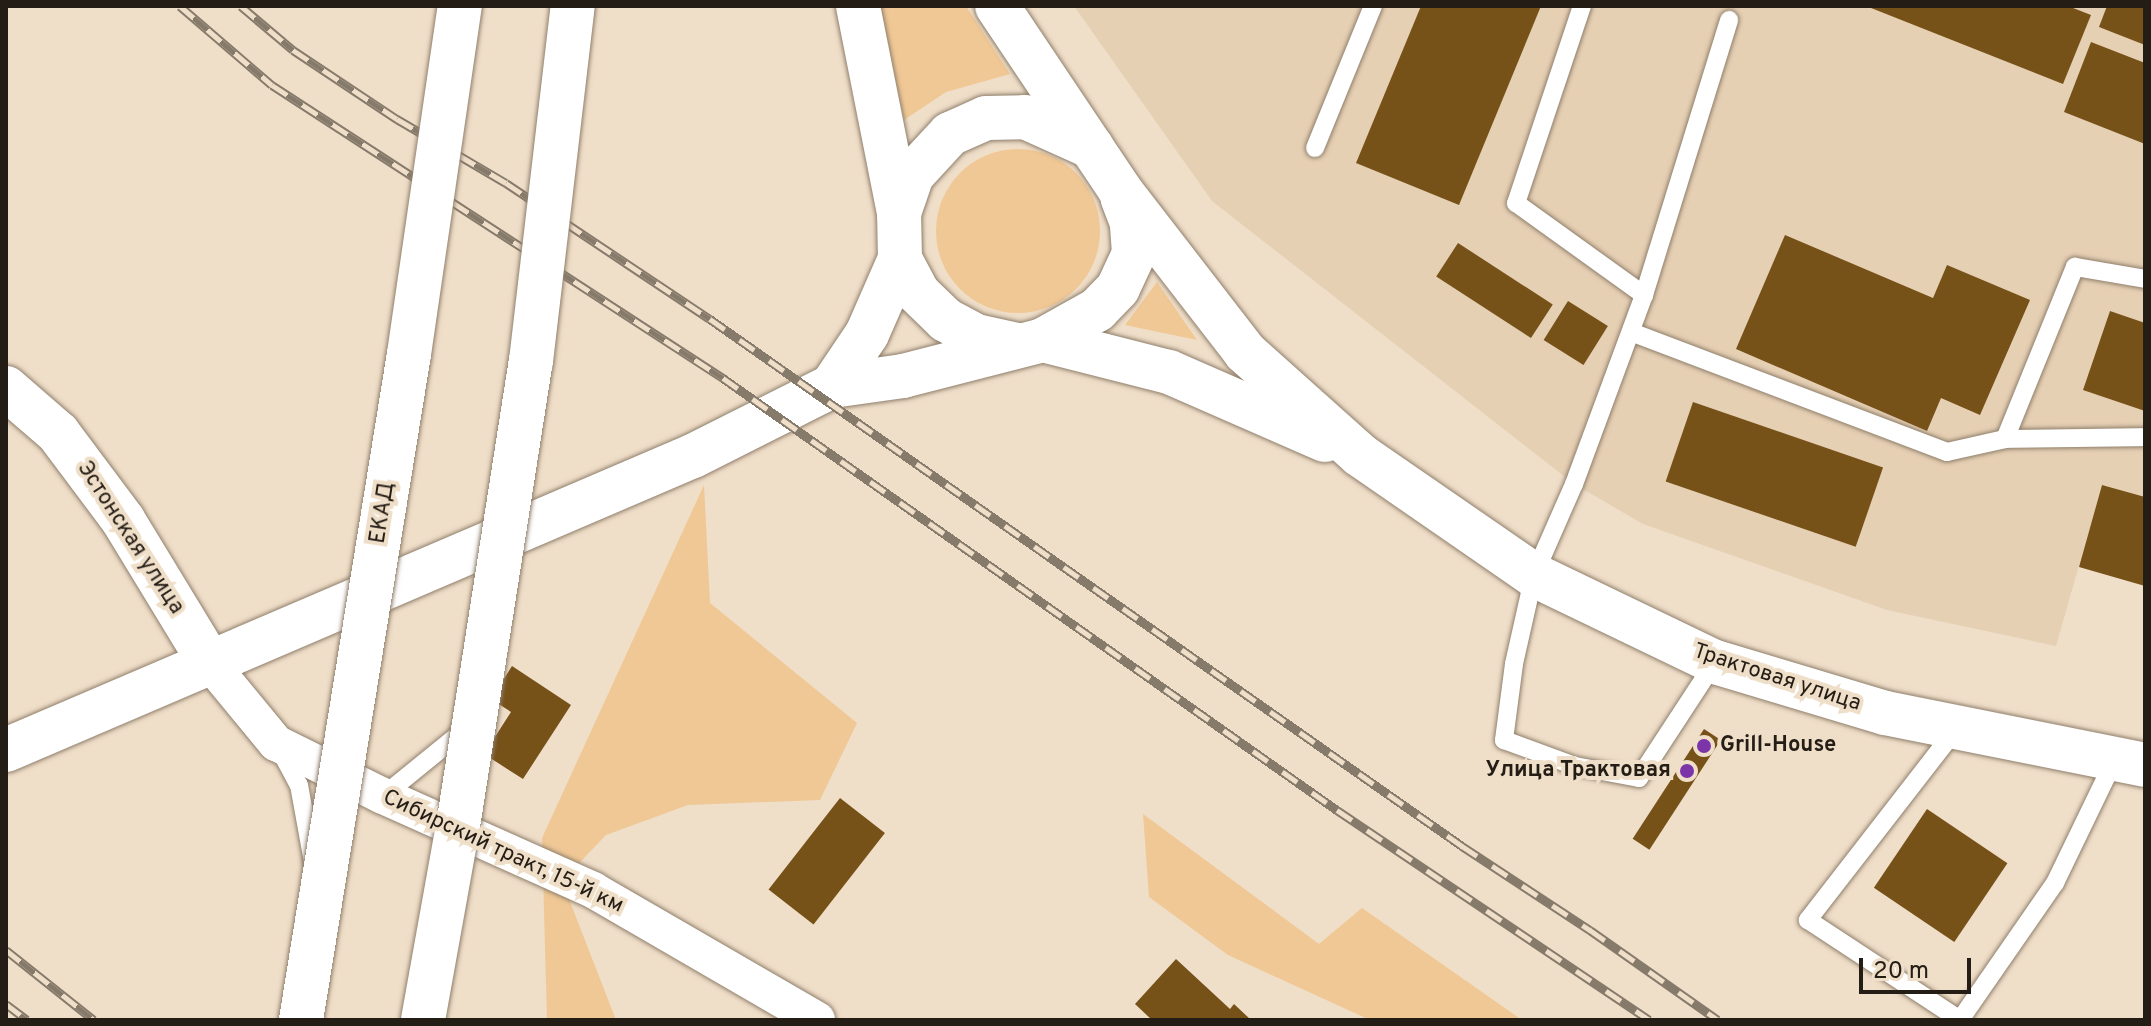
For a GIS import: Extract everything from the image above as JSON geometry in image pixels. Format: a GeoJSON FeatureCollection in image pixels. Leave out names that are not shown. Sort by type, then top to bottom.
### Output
{"type":"FeatureCollection","features":[{"type":"Feature","properties":{"kind":"main road","name":"ЕКАД"},"geometry":{"type":"LineString","coordinates":[[301,1020],[412,339],[460,6]]}},
{"type":"Feature","properties":{"kind":"main road"},"geometry":{"type":"LineString","coordinates":[[423,1020],[460,810],[531,361],[573,6]]}},
{"type":"Feature","properties":{"kind":"main road"},"geometry":{"type":"LineString","coordinates":[[832,386],[867,334],[900,259],[899,213],[858,6]]}},
{"type":"Feature","properties":{"kind":"main road"},"geometry":{"type":"LineString","coordinates":[[997,6],[1120,190],[1245,352],[1360,455]]}},
{"type":"Feature","properties":{"kind":"main road"},"geometry":{"type":"LineString","coordinates":[[899,213],[912,175],[931,154],[950,134],[986,118],[1025,117],[1092,147]]}},
{"type":"Feature","properties":{"kind":"main road"},"geometry":{"type":"LineString","coordinates":[[6,750],[693,456],[832,386],[903,376],[1030,342],[1097,310],[1118,288],[1134,254],[1132,223],[1120,190]]}},
{"type":"Feature","properties":{"kind":"main road"},"geometry":{"type":"LineString","coordinates":[[900,259],[918,293],[946,320],[976,336],[1030,342],[1169,372],[1360,455]]}},
{"type":"Feature","properties":{"kind":"main road","name":"Эстонская улица"},"geometry":{"type":"LineString","coordinates":[[6,388],[58,433],[123,520],[210,663]]}},
{"type":"Feature","properties":{"kind":"main road","name":"Трактовая улица"},"geometry":{"type":"LineString","coordinates":[[1360,455],[1534,575],[1715,662],[1885,713],[2130,762]]}},
{"type":"Feature","properties":{"kind":"street","name":"Сибирский тракт, 15-й км"},"geometry":{"type":"LineString","coordinates":[[210,663],[276,743],[383,796],[593,890],[817,1020]]}},
{"type":"Feature","properties":{"kind":"lane"},"geometry":{"type":"LineString","coordinates":[[1315,148],[1373,6]]}},
{"type":"Feature","properties":{"kind":"lane"},"geometry":{"type":"LineString","coordinates":[[1582,6],[1516,203],[1644,295]]}},
{"type":"Feature","properties":{"kind":"lane"},"geometry":{"type":"LineString","coordinates":[[1715,662],[1639,778],[1575,766],[1504,740],[1514,664],[1534,575],[1574,484],[1644,295],[1729,20]]}},
{"type":"Feature","properties":{"kind":"lane"},"geometry":{"type":"LineString","coordinates":[[2005,439],[2075,267],[2145,279]]}},
{"type":"Feature","properties":{"kind":"lane"},"geometry":{"type":"LineString","coordinates":[[1631,332],[1947,452],[2005,439],[2145,437]]}},
{"type":"Feature","properties":{"kind":"lane"},"geometry":{"type":"LineString","coordinates":[[383,796],[473,723]]}},
{"type":"Feature","properties":{"kind":"lane"},"geometry":{"type":"LineString","coordinates":[[1958,727],[1808,920],[1960,1020],[2055,883],[2130,762]]}},
{"type":"Feature","properties":{"kind":"lane"},"geometry":{"type":"LineString","coordinates":[[276,743],[299,785],[323,920]]}},
{"type":"Feature","properties":{"kind":"shaded area"},"geometry":{"type":"Polygon","coordinates":[[[880,6],[966,6],[1010,74],[946,92],[904,120],[880,6]]]}},
{"type":"Feature","properties":{"kind":"shaded area"},"geometry":{"type":"Polygon","coordinates":[[[1074,6],[2145,6],[2145,497],[2102,485],[2056,646],[1887,610],[1643,524],[1574,484],[1212,201],[1074,6]]]}},
{"type":"Feature","properties":{"kind":"shaded area"},"geometry":{"type":"Polygon","coordinates":[[[1018,149],[1049,156],[1076,173],[1093,200],[1100,231],[1093,262],[1076,289],[1049,306],[1018,313],[987,306],[960,289],[943,262],[936,231],[943,200],[960,173],[987,156],[1018,149]]]}},
{"type":"Feature","properties":{"kind":"shaded area"},"geometry":{"type":"Polygon","coordinates":[[[1157,282],[1197,340],[1125,325],[1157,282]]]}},
{"type":"Feature","properties":{"kind":"shaded area"},"geometry":{"type":"Polygon","coordinates":[[[704,485],[710,603],[857,723],[820,800],[688,805],[606,835],[562,881],[616,1020],[547,1020],[542,838],[704,485]]]}},
{"type":"Feature","properties":{"kind":"shaded area"},"geometry":{"type":"Polygon","coordinates":[[[1143,814],[1319,944],[1362,908],[1522,1020],[1370,1020],[1228,955],[1149,897],[1143,814]]]}},
{"type":"Feature","properties":{"kind":"building"},"geometry":{"type":"Polygon","coordinates":[[[1421,6],[1541,6],[1459,205],[1356,163],[1421,6]]]}},
{"type":"Feature","properties":{"kind":"building"},"geometry":{"type":"Polygon","coordinates":[[[1866,6],[2068,6],[2091,15],[2063,84],[1866,6]]]}},
{"type":"Feature","properties":{"kind":"building"},"geometry":{"type":"Polygon","coordinates":[[[2107,6],[2145,6],[2145,45],[2099,27],[2107,6]]]}},
{"type":"Feature","properties":{"kind":"building"},"geometry":{"type":"Polygon","coordinates":[[[2091,42],[2145,63],[2145,144],[2064,112],[2091,42]]]}},
{"type":"Feature","properties":{"kind":"building"},"geometry":{"type":"Polygon","coordinates":[[[1785,235],[1933,298],[1947,265],[2030,300],[1980,415],[1941,398],[1927,431],[1736,349],[1785,235]]]}},
{"type":"Feature","properties":{"kind":"building"},"geometry":{"type":"Polygon","coordinates":[[[1458,243],[1553,305],[1531,338],[1436,277],[1458,243]]]}},
{"type":"Feature","properties":{"kind":"building"},"geometry":{"type":"Polygon","coordinates":[[[1568,301],[1608,326],[1583,365],[1544,340],[1568,301]]]}},
{"type":"Feature","properties":{"kind":"building"},"geometry":{"type":"Polygon","coordinates":[[[2110,311],[2145,323],[2145,411],[2083,390],[2110,311]]]}},
{"type":"Feature","properties":{"kind":"building"},"geometry":{"type":"Polygon","coordinates":[[[1693,402],[1883,467],[1856,547],[1666,481],[1693,402]]]}},
{"type":"Feature","properties":{"kind":"building"},"geometry":{"type":"Polygon","coordinates":[[[2102,485],[2145,497],[2145,586],[2079,567],[2102,485]]]}},
{"type":"Feature","properties":{"kind":"building"},"geometry":{"type":"Polygon","coordinates":[[[512,666],[571,705],[523,779],[484,754],[511,712],[491,699],[512,666]]]}},
{"type":"Feature","properties":{"kind":"building"},"geometry":{"type":"Polygon","coordinates":[[[1704,729],[1721,740],[1649,850],[1633,839],[1704,729]]]}},
{"type":"Feature","properties":{"kind":"building"},"geometry":{"type":"Polygon","coordinates":[[[840,798],[885,833],[813,925],[769,889],[840,798]]]}},
{"type":"Feature","properties":{"kind":"building"},"geometry":{"type":"Polygon","coordinates":[[[1927,809],[2007,863],[1954,942],[1874,888],[1927,809]]]}},
{"type":"Feature","properties":{"kind":"building"},"geometry":{"type":"Polygon","coordinates":[[[1176,959],[1230,1009],[1234,1004],[1251,1020],[1152,1020],[1135,1004],[1176,959]]]}},
{"type":"Feature","properties":{"kind":"railway"},"geometry":{"type":"LineString","coordinates":[[180,6],[272,85],[723,378],[1337,810],[1649,1020]]}},
{"type":"Feature","properties":{"kind":"railway"},"geometry":{"type":"LineString","coordinates":[[241,6],[293,50],[397,119],[506,183],[710,319],[1462,846],[1590,930],[1718,1020]]}},
{"type":"Feature","properties":{"kind":"railway"},"geometry":{"type":"LineString","coordinates":[[6,950],[94,1020]]}},
{"type":"Feature","properties":{"kind":"railway"},"geometry":{"type":"LineString","coordinates":[[6,1004],[27,1020]]}},
{"type":"Feature","properties":{"kind":"place","name":"Grill-House"},"geometry":{"type":"Point","coordinates":[1704,746]}},
{"type":"Feature","properties":{"kind":"place","name":"Улица Трактовая"},"geometry":{"type":"Point","coordinates":[1687,771]}}]}
